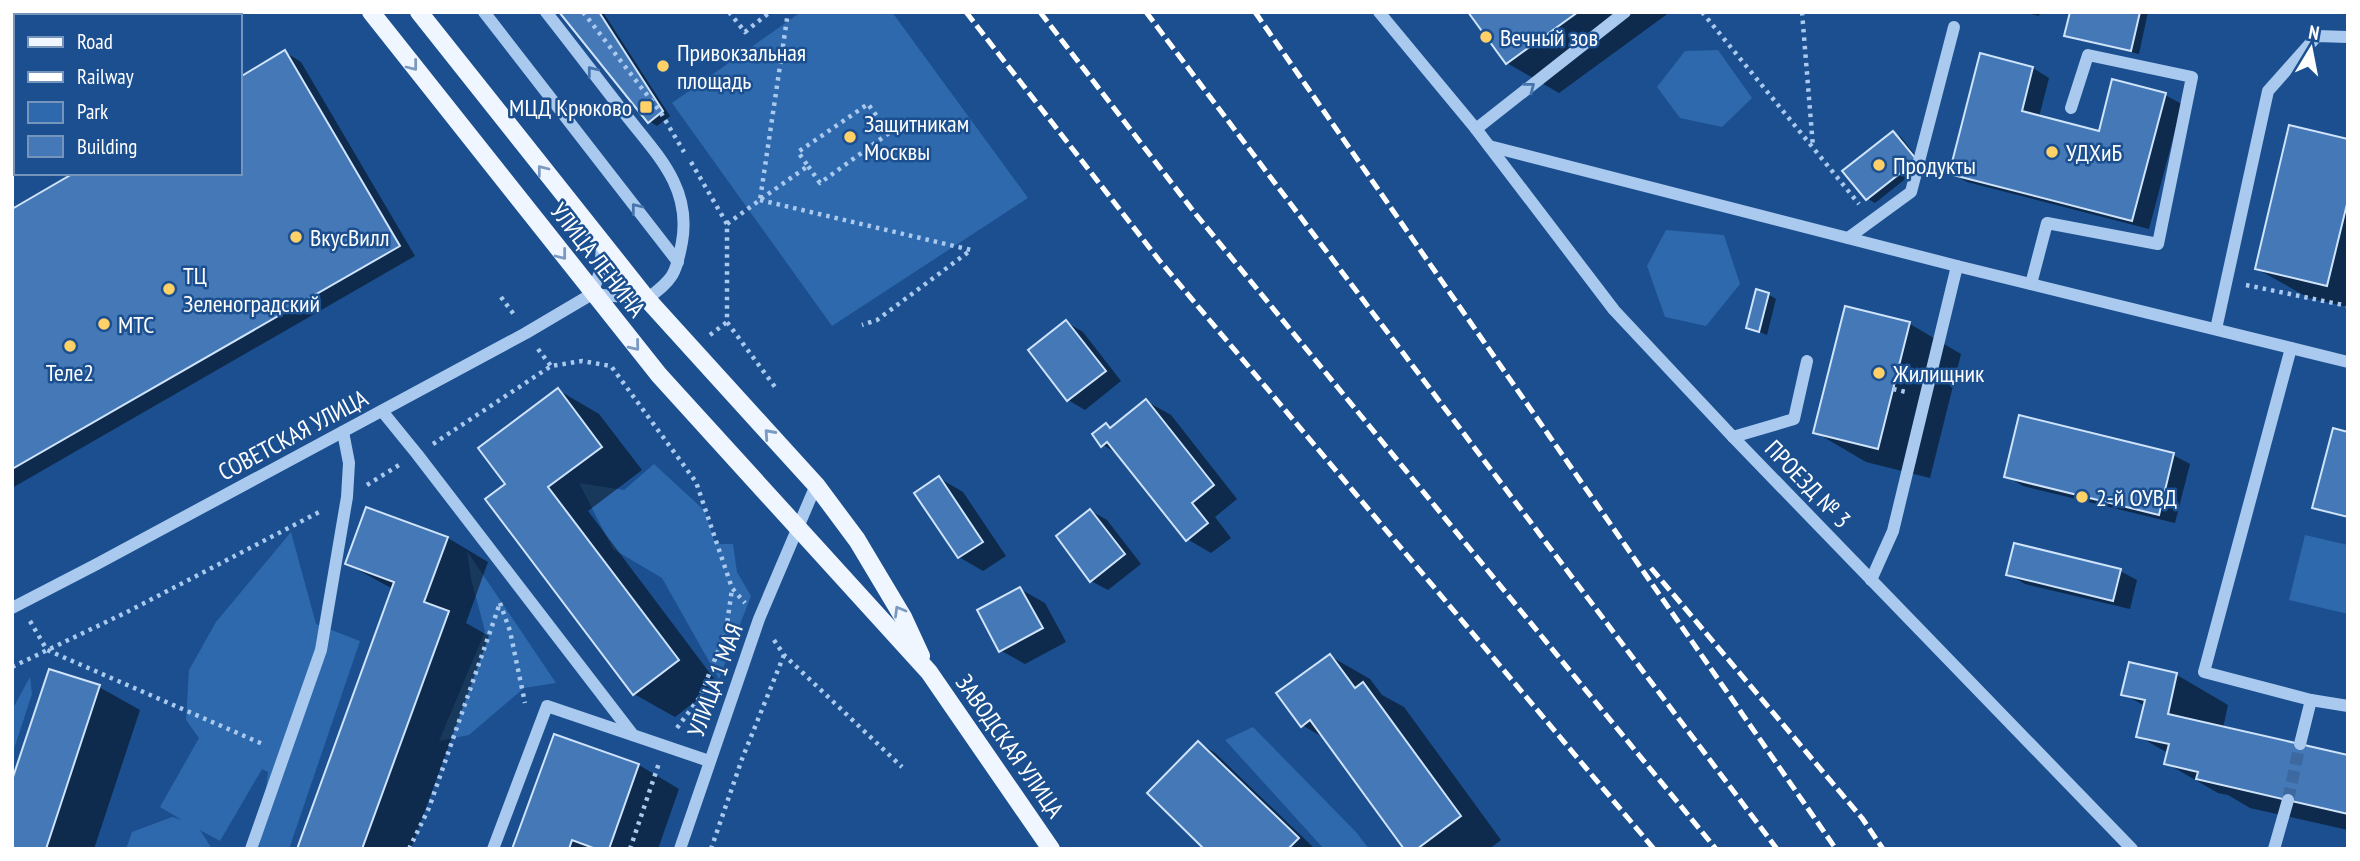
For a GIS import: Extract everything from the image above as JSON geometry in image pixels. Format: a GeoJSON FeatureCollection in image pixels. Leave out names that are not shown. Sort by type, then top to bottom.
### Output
{"type":"FeatureCollection","features":[{"type":"Feature","properties":{"kind":"main road","name":"УЛИЦА ЛЕНИНА"},"geometry":{"type":"LineString","coordinates":[[371,12],[592,294],[659,375],[798,529]]}},
{"type":"Feature","properties":{"kind":"main road","name":"УЛИЦА ЛЕНИНА"},"geometry":{"type":"LineString","coordinates":[[418,12],[602,246],[816,485]]}},
{"type":"Feature","properties":{"kind":"main road","name":"ЗАВОДСКАЯ УЛИЦА"},"geometry":{"type":"LineString","coordinates":[[816,485],[857,540],[903,617],[929,672]]}},
{"type":"Feature","properties":{"kind":"main road","name":"ЗАВОДСКАЯ УЛИЦА"},"geometry":{"type":"LineString","coordinates":[[798,529],[929,672],[1051,849]]}},
{"type":"Feature","properties":{"kind":"street"},"geometry":{"type":"LineString","coordinates":[[484,12],[678,262]]}},
{"type":"Feature","properties":{"kind":"street"},"geometry":{"type":"LineString","coordinates":[[546,12],[669,170],[683,205],[684,230],[678,262],[671,280],[647,299],[592,294],[600,272],[602,246]]}},
{"type":"Feature","properties":{"kind":"street","name":"ПРОЕЗД № 3"},"geometry":{"type":"LineString","coordinates":[[1379,12],[1489,146],[1614,310],[1733,438],[2132,849]]}},
{"type":"Feature","properties":{"kind":"street"},"geometry":{"type":"LineString","coordinates":[[1476,130],[1625,12]]}},
{"type":"Feature","properties":{"kind":"street"},"geometry":{"type":"LineString","coordinates":[[1848,238],[1912,192],[1954,27]]}},
{"type":"Feature","properties":{"kind":"street"},"geometry":{"type":"LineString","coordinates":[[2216,329],[2268,91],[2318,36],[2348,37]]}},
{"type":"Feature","properties":{"kind":"street"},"geometry":{"type":"LineString","coordinates":[[2031,284],[2046,223],[2158,244],[2192,78],[2088,55],[2071,108]]}},
{"type":"Feature","properties":{"kind":"street"},"geometry":{"type":"LineString","coordinates":[[1489,146],[1957,266],[2348,362]]}},
{"type":"Feature","properties":{"kind":"street"},"geometry":{"type":"LineString","coordinates":[[1871,580],[1893,531],[1957,266]]}},
{"type":"Feature","properties":{"kind":"street","name":"СОВЕТСКАЯ УЛИЦА"},"geometry":{"type":"LineString","coordinates":[[12,608],[382,411],[592,294]]}},
{"type":"Feature","properties":{"kind":"street"},"geometry":{"type":"LineString","coordinates":[[2291,348],[2204,672],[2311,700],[2348,706]]}},
{"type":"Feature","properties":{"kind":"street"},"geometry":{"type":"LineString","coordinates":[[1733,438],[1794,419],[1807,361]]}},
{"type":"Feature","properties":{"kind":"street"},"geometry":{"type":"LineString","coordinates":[[382,411],[633,735]]}},
{"type":"Feature","properties":{"kind":"street"},"geometry":{"type":"LineString","coordinates":[[251,849],[321,650],[347,498],[349,463],[343,432]]}},
{"type":"Feature","properties":{"kind":"street","name":"УЛИЦА 1 МАЯ"},"geometry":{"type":"LineString","coordinates":[[680,849],[759,619],[816,485]]}},
{"type":"Feature","properties":{"kind":"street"},"geometry":{"type":"LineString","coordinates":[[2300,744],[2311,700]]}},
{"type":"Feature","properties":{"kind":"street"},"geometry":{"type":"LineString","coordinates":[[492,849],[547,706],[709,761]]}},
{"type":"Feature","properties":{"kind":"street"},"geometry":{"type":"LineString","coordinates":[[2274,849],[2288,800]]}},
{"type":"Feature","properties":{"kind":"path"},"geometry":{"type":"LineString","coordinates":[[583,12],[661,113],[727,224],[727,322],[775,387]]}},
{"type":"Feature","properties":{"kind":"path"},"geometry":{"type":"LineString","coordinates":[[729,12],[745,32],[770,12]]}},
{"type":"Feature","properties":{"kind":"path"},"geometry":{"type":"LineString","coordinates":[[760,200],[788,12]]}},
{"type":"Feature","properties":{"kind":"path"},"geometry":{"type":"LineString","coordinates":[[1702,12],[1872,220]]}},
{"type":"Feature","properties":{"kind":"path"},"geometry":{"type":"LineString","coordinates":[[1802,12],[1813,148]]}},
{"type":"Feature","properties":{"kind":"path"},"geometry":{"type":"LineString","coordinates":[[868,104],[889,133],[820,183],[808,166],[798,152],[868,104]]}},
{"type":"Feature","properties":{"kind":"path"},"geometry":{"type":"LineString","coordinates":[[727,224],[808,166]]}},
{"type":"Feature","properties":{"kind":"path"},"geometry":{"type":"LineString","coordinates":[[760,200],[971,250],[877,320],[862,325]]}},
{"type":"Feature","properties":{"kind":"path"},"geometry":{"type":"LineString","coordinates":[[2226,281],[2348,306]]}},
{"type":"Feature","properties":{"kind":"path"},"geometry":{"type":"LineString","coordinates":[[710,336],[727,322]]}},
{"type":"Feature","properties":{"kind":"path"},"geometry":{"type":"LineString","coordinates":[[12,667],[127,612],[347,498],[551,366],[582,361],[611,366],[696,482],[732,588],[759,619],[784,655],[902,767]]}},
{"type":"Feature","properties":{"kind":"path"},"geometry":{"type":"LineString","coordinates":[[630,849],[664,746],[700,697],[726,631],[732,588]]}},
{"type":"Feature","properties":{"kind":"path"},"geometry":{"type":"LineString","coordinates":[[496,592],[510,631],[533,743]]}},
{"type":"Feature","properties":{"kind":"path"},"geometry":{"type":"LineString","coordinates":[[409,849],[429,808],[500,603]]}},
{"type":"Feature","properties":{"kind":"path"},"geometry":{"type":"LineString","coordinates":[[47,650],[285,753]]}},
{"type":"Feature","properties":{"kind":"path"},"geometry":{"type":"LineString","coordinates":[[711,849],[742,760],[784,655]]}},
{"type":"Feature","properties":{"kind":"green space"},"geometry":{"type":"Polygon","coordinates":[[[801,12],[892,12],[1028,198],[832,326],[672,103],[801,12]]]}},
{"type":"Feature","properties":{"kind":"green space"},"geometry":{"type":"Polygon","coordinates":[[[1718,50],[1752,98],[1722,127],[1680,118],[1657,87],[1685,51],[1718,50]]]}},
{"type":"Feature","properties":{"kind":"green space"},"geometry":{"type":"Polygon","coordinates":[[[1666,230],[1724,235],[1740,284],[1706,326],[1665,317],[1647,266],[1666,230]]]}},
{"type":"Feature","properties":{"kind":"green space"},"geometry":{"type":"Polygon","coordinates":[[[654,464],[705,511],[715,544],[733,544],[737,572],[751,596],[719,679],[662,578],[613,549],[579,483],[624,490],[654,464]]]}},
{"type":"Feature","properties":{"kind":"green space"},"geometry":{"type":"Polygon","coordinates":[[[291,532],[316,624],[360,641],[289,849],[259,849],[268,772],[262,769],[220,841],[200,830],[212,849],[126,849],[132,832],[172,817],[182,820],[160,807],[199,738],[186,720],[189,670],[216,622],[291,532]]]}},
{"type":"Feature","properties":{"kind":"green space"},"geometry":{"type":"Polygon","coordinates":[[[2305,535],[2348,545],[2348,614],[2289,600],[2305,535]]]}},
{"type":"Feature","properties":{"kind":"green space"},"geometry":{"type":"Polygon","coordinates":[[[467,551],[556,683],[524,688],[469,735],[439,741],[485,631],[471,579],[467,551]]]}},
{"type":"Feature","properties":{"kind":"green space"},"geometry":{"type":"Polygon","coordinates":[[[30,677],[32,694],[12,755],[12,710],[30,677]]]}},
{"type":"Feature","properties":{"kind":"green space"},"geometry":{"type":"Polygon","coordinates":[[[1253,727],[1356,832],[1369,849],[1324,849],[1225,740],[1253,727]]]}},
{"type":"Feature","properties":{"kind":"building"},"geometry":{"type":"Polygon","coordinates":[[[18,12],[79,14],[19,14],[18,12]]]}},
{"type":"Feature","properties":{"kind":"building"},"geometry":{"type":"Polygon","coordinates":[[[559,12],[599,12],[663,111],[648,123],[559,12]]]}},
{"type":"Feature","properties":{"kind":"building"},"geometry":{"type":"Polygon","coordinates":[[[1468,12],[1578,12],[1506,64],[1468,12]]]}},
{"type":"Feature","properties":{"kind":"building"},"geometry":{"type":"Polygon","coordinates":[[[2070,12],[2140,12],[2131,51],[2064,36],[2070,12]]]}},
{"type":"Feature","properties":{"kind":"building","name":"ТЦ Зеленоградский"},"geometry":{"type":"Polygon","coordinates":[[[285,50],[400,246],[12,469],[12,209],[71,175],[242,175],[242,76],[285,50]]]}},
{"type":"Feature","properties":{"kind":"building","name":"УДХиБ"},"geometry":{"type":"Polygon","coordinates":[[[1980,53],[2033,67],[2022,111],[2099,131],[2112,79],[2166,93],[2132,221],[1949,174],[1980,53]]]}},
{"type":"Feature","properties":{"kind":"building"},"geometry":{"type":"Polygon","coordinates":[[[2289,125],[2348,139],[2348,200],[2327,286],[2255,269],[2289,125]]]}},
{"type":"Feature","properties":{"kind":"building","name":"Продукты"},"geometry":{"type":"Polygon","coordinates":[[[1893,131],[1917,160],[1866,200],[1842,171],[1893,131]]]}},
{"type":"Feature","properties":{"kind":"building"},"geometry":{"type":"Polygon","coordinates":[[[1756,289],[1769,293],[1759,332],[1746,328],[1756,289]]]}},
{"type":"Feature","properties":{"kind":"building"},"geometry":{"type":"Polygon","coordinates":[[[1845,306],[1910,322],[1878,449],[1813,433],[1845,306]]]}},
{"type":"Feature","properties":{"kind":"building"},"geometry":{"type":"Polygon","coordinates":[[[1066,320],[1106,371],[1067,401],[1028,350],[1066,320]]]}},
{"type":"Feature","properties":{"kind":"building"},"geometry":{"type":"Polygon","coordinates":[[[558,388],[602,447],[548,487],[679,660],[633,695],[485,499],[505,484],[478,448],[558,388]]]}},
{"type":"Feature","properties":{"kind":"building"},"geometry":{"type":"Polygon","coordinates":[[[1146,399],[1214,485],[1192,503],[1208,523],[1186,541],[1107,442],[1101,447],[1092,434],[1106,423],[1110,428],[1146,399]]]}},
{"type":"Feature","properties":{"kind":"building"},"geometry":{"type":"Polygon","coordinates":[[[2019,415],[2174,453],[2159,515],[2004,477],[2019,415]]]}},
{"type":"Feature","properties":{"kind":"building"},"geometry":{"type":"Polygon","coordinates":[[[2333,428],[2348,432],[2348,517],[2312,508],[2333,428]]]}},
{"type":"Feature","properties":{"kind":"building"},"geometry":{"type":"Polygon","coordinates":[[[939,476],[983,542],[958,558],[914,493],[939,476]]]}},
{"type":"Feature","properties":{"kind":"building"},"geometry":{"type":"Polygon","coordinates":[[[366,507],[448,537],[424,602],[449,611],[362,849],[297,849],[394,582],[345,564],[366,507]]]}},
{"type":"Feature","properties":{"kind":"building"},"geometry":{"type":"Polygon","coordinates":[[[1090,509],[1125,554],[1090,582],[1056,536],[1090,509]]]}},
{"type":"Feature","properties":{"kind":"building"},"geometry":{"type":"Polygon","coordinates":[[[2014,543],[2121,569],[2113,601],[2006,575],[2014,543]]]}},
{"type":"Feature","properties":{"kind":"building"},"geometry":{"type":"Polygon","coordinates":[[[1020,587],[1043,628],[999,652],[977,610],[1020,587]]]}},
{"type":"Feature","properties":{"kind":"building"},"geometry":{"type":"Polygon","coordinates":[[[1330,654],[1355,688],[1363,682],[1461,816],[1417,849],[1404,849],[1310,720],[1301,727],[1276,693],[1330,654]]]}},
{"type":"Feature","properties":{"kind":"building"},"geometry":{"type":"Polygon","coordinates":[[[2129,662],[2177,673],[2168,714],[2348,755],[2348,814],[2196,779],[2198,772],[2164,764],[2169,744],[2136,737],[2145,700],[2121,695],[2129,662]]]}},
{"type":"Feature","properties":{"kind":"building"},"geometry":{"type":"Polygon","coordinates":[[[49,669],[100,685],[46,849],[12,849],[12,780],[49,669]]]}},
{"type":"Feature","properties":{"kind":"building"},"geometry":{"type":"Polygon","coordinates":[[[554,734],[639,764],[609,849],[596,849],[572,840],[569,849],[512,849],[554,734]]]}},
{"type":"Feature","properties":{"kind":"building"},"geometry":{"type":"Polygon","coordinates":[[[1198,741],[1299,838],[1288,849],[1204,849],[1147,793],[1198,741]]]}},
{"type":"Feature","properties":{"kind":"tunnel"},"geometry":{"type":"LineString","coordinates":[[2288,800],[2300,744]]}},
{"type":"Feature","properties":{"kind":"railway"},"geometry":{"type":"LineString","coordinates":[[966,12],[1159,260],[1654,849]]}},
{"type":"Feature","properties":{"kind":"railway"},"geometry":{"type":"LineString","coordinates":[[1040,12],[1194,212],[1716,849]]}},
{"type":"Feature","properties":{"kind":"railway"},"geometry":{"type":"LineString","coordinates":[[1146,12],[1777,849]]}},
{"type":"Feature","properties":{"kind":"railway"},"geometry":{"type":"LineString","coordinates":[[1255,12],[1836,849]]}},
{"type":"Feature","properties":{"kind":"railway"},"geometry":{"type":"LineString","coordinates":[[1651,568],[1862,818],[1883,849]]}},
{"type":"Feature","properties":{"kind":"place","name":"Вечный зов"},"geometry":{"type":"Point","coordinates":[1486,37]}},
{"type":"Feature","properties":{"kind":"place","name":"Привокзальная площадь"},"geometry":{"type":"Point","coordinates":[663,66]}},
{"type":"Feature","properties":{"kind":"place","name":"МЦД Крюково"},"geometry":{"type":"Point","coordinates":[646,107]}},
{"type":"Feature","properties":{"kind":"place","name":"Защитникам Москвы"},"geometry":{"type":"Point","coordinates":[850,137]}},
{"type":"Feature","properties":{"kind":"place","name":"УДХиБ"},"geometry":{"type":"Point","coordinates":[2052,152]}},
{"type":"Feature","properties":{"kind":"place","name":"Продукты"},"geometry":{"type":"Point","coordinates":[1879,165]}},
{"type":"Feature","properties":{"kind":"place","name":"ВкусВилл"},"geometry":{"type":"Point","coordinates":[296,237]}},
{"type":"Feature","properties":{"kind":"place","name":"ТЦ Зеленоградский"},"geometry":{"type":"Point","coordinates":[169,289]}},
{"type":"Feature","properties":{"kind":"place","name":"МТС"},"geometry":{"type":"Point","coordinates":[104,324]}},
{"type":"Feature","properties":{"kind":"place","name":"Теле2"},"geometry":{"type":"Point","coordinates":[70,346]}},
{"type":"Feature","properties":{"kind":"place","name":"Жилищник"},"geometry":{"type":"Point","coordinates":[1879,373]}},
{"type":"Feature","properties":{"kind":"place","name":"2-й ОУВД"},"geometry":{"type":"Point","coordinates":[2082,497]}}]}
